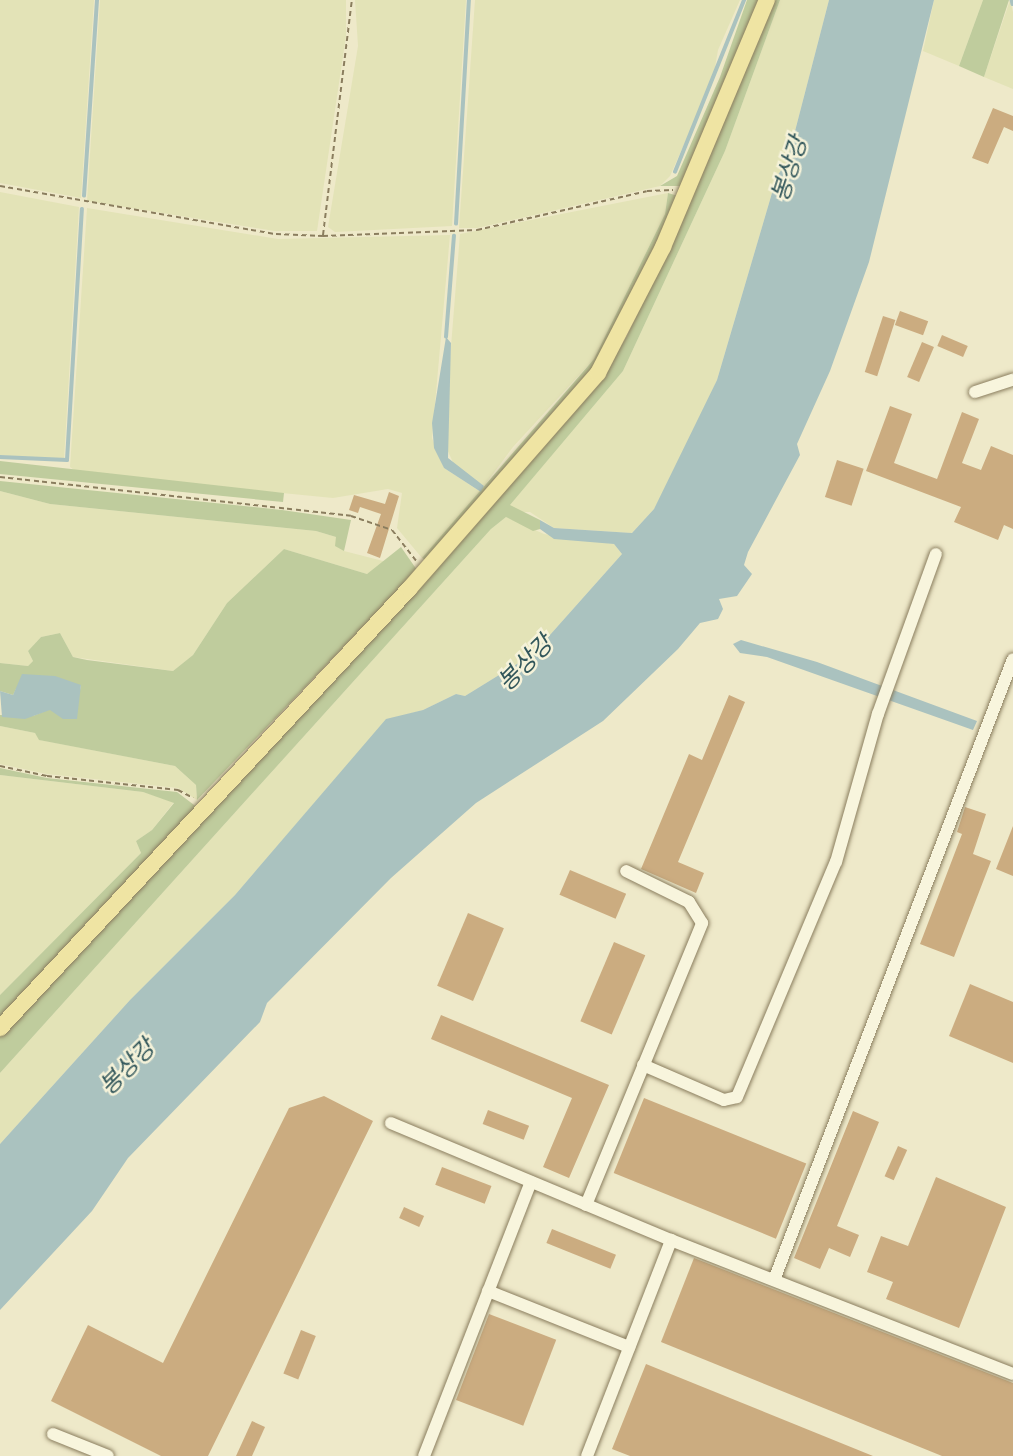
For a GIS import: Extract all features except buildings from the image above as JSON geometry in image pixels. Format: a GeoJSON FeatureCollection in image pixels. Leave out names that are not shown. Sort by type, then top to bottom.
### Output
{"type":"FeatureCollection","features":[{"type":"Feature","properties":{"kind":"main road"},"geometry":{"type":"LineString","coordinates":[[0,1028],[423,573],[573,405],[609,358],[688,191],[766,0]]}},
{"type":"Feature","properties":{"kind":"street"},"geometry":{"type":"LineString","coordinates":[[975,392],[1013,380]]}},
{"type":"Feature","properties":{"kind":"street"},"geometry":{"type":"LineString","coordinates":[[643,1065],[724,1100],[737,1097],[836,862],[878,714],[936,554]]}},
{"type":"Feature","properties":{"kind":"street"},"geometry":{"type":"LineString","coordinates":[[774,1280],[1013,659]]}},
{"type":"Feature","properties":{"kind":"street"},"geometry":{"type":"LineString","coordinates":[[586,1205],[702,923],[689,902],[626,871]]}},
{"type":"Feature","properties":{"kind":"street"},"geometry":{"type":"LineString","coordinates":[[391,1123],[671,1240],[1013,1374]]}},
{"type":"Feature","properties":{"kind":"street"},"geometry":{"type":"LineString","coordinates":[[424,1456],[531,1182]]}},
{"type":"Feature","properties":{"kind":"street"},"geometry":{"type":"LineString","coordinates":[[587,1456],[671,1240]]}},
{"type":"Feature","properties":{"kind":"street"},"geometry":{"type":"LineString","coordinates":[[488,1291],[629,1347]]}},
{"type":"Feature","properties":{"kind":"street"},"geometry":{"type":"LineString","coordinates":[[53,1434],[108,1456]]}},
{"type":"Feature","properties":{"kind":"path"},"geometry":{"type":"LineString","coordinates":[[323,236],[352,0]]}},
{"type":"Feature","properties":{"kind":"path"},"geometry":{"type":"LineString","coordinates":[[0,187],[276,234],[323,236],[477,230],[647,191],[688,191]]}},
{"type":"Feature","properties":{"kind":"path"},"geometry":{"type":"LineString","coordinates":[[0,477],[351,516],[392,530],[423,573]]}},
{"type":"Feature","properties":{"kind":"path"},"geometry":{"type":"LineString","coordinates":[[0,766],[47,776],[178,790],[203,809]]}},
{"type":"Feature","properties":{"kind":"green space"},"geometry":{"type":"Polygon","coordinates":[[[0,0],[94,0],[81,198],[0,183],[0,0]]]}},
{"type":"Feature","properties":{"kind":"green space"},"geometry":{"type":"Polygon","coordinates":[[[100,0],[346,0],[346,36],[317,231],[275,231],[87,201],[100,0]]]}},
{"type":"Feature","properties":{"kind":"green space"},"geometry":{"type":"Polygon","coordinates":[[[355,0],[466,0],[452,226],[335,232],[328,227],[358,46],[355,0]]]}},
{"type":"Feature","properties":{"kind":"green space"},"geometry":{"type":"Polygon","coordinates":[[[475,0],[740,0],[718,50],[713,79],[670,176],[660,186],[477,228],[459,228],[475,0]]]}},
{"type":"Feature","properties":{"kind":"green space"},"geometry":{"type":"Polygon","coordinates":[[[747,0],[761,0],[684,186],[660,186],[677,176],[720,77],[747,0]]]}},
{"type":"Feature","properties":{"kind":"green space"},"geometry":{"type":"Polygon","coordinates":[[[772,0],[780,0],[725,151],[623,371],[510,505],[540,520],[540,529],[533,531],[506,517],[491,529],[0,1073],[0,1036],[499,498],[603,376],[627,336],[668,249],[772,0]]]}},
{"type":"Feature","properties":{"kind":"green space"},"geometry":{"type":"Polygon","coordinates":[[[780,0],[829,0],[787,162],[777,176],[717,380],[685,452],[654,509],[632,533],[554,528],[530,512],[516,512],[509,506],[623,371],[725,151],[780,0]]]}},
{"type":"Feature","properties":{"kind":"green space"},"geometry":{"type":"Polygon","coordinates":[[[934,0],[983,0],[959,66],[923,51],[934,0]]]}},
{"type":"Feature","properties":{"kind":"green space"},"geometry":{"type":"Polygon","coordinates":[[[983,0],[1009,0],[984,77],[959,66],[983,0]]]}},
{"type":"Feature","properties":{"kind":"green space"},"geometry":{"type":"Polygon","coordinates":[[[1010,0],[1013,12],[1013,89],[984,77],[1010,0]]]}},
{"type":"Feature","properties":{"kind":"green space"},"geometry":{"type":"Polygon","coordinates":[[[0,192],[79,207],[64,460],[60,461],[0,455],[0,192]]]}},
{"type":"Feature","properties":{"kind":"green space"},"geometry":{"type":"Polygon","coordinates":[[[668,193],[665,214],[594,359],[513,447],[484,486],[455,467],[447,449],[446,409],[460,234],[668,193]]]}},
{"type":"Feature","properties":{"kind":"green space"},"geometry":{"type":"Polygon","coordinates":[[[668,193],[678,196],[613,344],[428,561],[422,558],[594,359],[665,214],[668,193]]]}},
{"type":"Feature","properties":{"kind":"green space"},"geometry":{"type":"Polygon","coordinates":[[[87,208],[278,239],[450,235],[432,438],[444,468],[481,492],[422,558],[397,528],[402,493],[388,489],[333,498],[78,473],[70,467],[87,208]]]}},
{"type":"Feature","properties":{"kind":"green space"},"geometry":{"type":"Polygon","coordinates":[[[0,461],[284,493],[283,502],[0,474],[0,461]]]}},
{"type":"Feature","properties":{"kind":"green space"},"geometry":{"type":"Polygon","coordinates":[[[0,481],[282,510],[351,520],[344,551],[335,546],[336,537],[316,531],[50,504],[0,491],[0,481]]]}},
{"type":"Feature","properties":{"kind":"green space"},"geometry":{"type":"Polygon","coordinates":[[[0,491],[50,504],[316,531],[336,537],[344,551],[387,562],[367,574],[284,549],[227,603],[193,655],[173,671],[73,657],[60,633],[41,637],[28,651],[33,661],[28,666],[0,663],[0,491]]]}},
{"type":"Feature","properties":{"kind":"green space"},"geometry":{"type":"Polygon","coordinates":[[[506,517],[544,534],[614,544],[622,554],[533,654],[465,696],[456,694],[423,710],[386,720],[235,895],[130,1000],[0,1144],[0,1073],[491,529],[506,517]]]}},
{"type":"Feature","properties":{"kind":"green space"},"geometry":{"type":"Polygon","coordinates":[[[401,547],[417,570],[197,800],[196,785],[175,766],[39,740],[35,733],[0,726],[0,715],[33,716],[50,709],[59,714],[79,695],[81,685],[16,689],[13,695],[0,691],[0,663],[28,666],[33,661],[28,651],[41,637],[60,633],[73,657],[173,671],[193,655],[227,603],[284,549],[367,574],[401,547]]]}},
{"type":"Feature","properties":{"kind":"green space"},"geometry":{"type":"Polygon","coordinates":[[[0,726],[35,733],[40,740],[175,766],[196,785],[197,800],[178,788],[47,774],[0,764],[0,726]]]}},
{"type":"Feature","properties":{"kind":"green space"},"geometry":{"type":"Polygon","coordinates":[[[0,768],[47,778],[177,792],[198,808],[0,1021],[0,995],[141,853],[136,841],[152,830],[174,803],[143,792],[0,775],[0,768]]]}},
{"type":"Feature","properties":{"kind":"green space"},"geometry":{"type":"Polygon","coordinates":[[[0,775],[143,792],[174,802],[152,830],[136,841],[141,853],[0,995],[0,775]]]}},
{"type":"Feature","properties":{"kind":"water","name":"봉상강"},"geometry":{"type":"Polygon","coordinates":[[[829,0],[934,0],[869,262],[830,371],[797,444],[800,455],[748,552],[744,565],[752,574],[737,596],[719,599],[723,609],[718,619],[700,623],[678,649],[603,721],[476,803],[391,878],[267,1003],[260,1022],[128,1158],[92,1211],[0,1310],[0,1144],[130,1000],[235,895],[386,719],[423,710],[456,694],[465,696],[533,654],[622,554],[614,544],[554,539],[540,529],[540,520],[554,528],[632,533],[654,509],[717,380],[777,176],[787,162],[829,0]]]}},
{"type":"Feature","properties":{"kind":"water"},"geometry":{"type":"Polygon","coordinates":[[[446,337],[451,343],[448,458],[484,486],[481,492],[444,468],[434,448],[432,423],[446,337]]]}},
{"type":"Feature","properties":{"kind":"water"},"geometry":{"type":"Polygon","coordinates":[[[741,640],[817,662],[977,721],[973,730],[767,657],[740,653],[733,644],[741,640]]]}},
{"type":"Feature","properties":{"kind":"water"},"geometry":{"type":"Polygon","coordinates":[[[22,674],[55,676],[81,685],[77,719],[63,719],[50,710],[25,719],[2,717],[0,691],[13,695],[22,674]]]}},
{"type":"Feature","properties":{"kind":"waterway"},"geometry":{"type":"LineString","coordinates":[[84,196],[97,0]]}},
{"type":"Feature","properties":{"kind":"waterway"},"geometry":{"type":"LineString","coordinates":[[456,224],[469,0]]}},
{"type":"Feature","properties":{"kind":"waterway"},"geometry":{"type":"LineString","coordinates":[[675,172],[744,0]]}},
{"type":"Feature","properties":{"kind":"waterway"},"geometry":{"type":"LineString","coordinates":[[1012,0],[1013,4]]}},
{"type":"Feature","properties":{"kind":"waterway"},"geometry":{"type":"LineString","coordinates":[[0,457],[67,460],[82,209]]}},
{"type":"Feature","properties":{"kind":"waterway"},"geometry":{"type":"LineString","coordinates":[[446,337],[454,236]]}}]}
